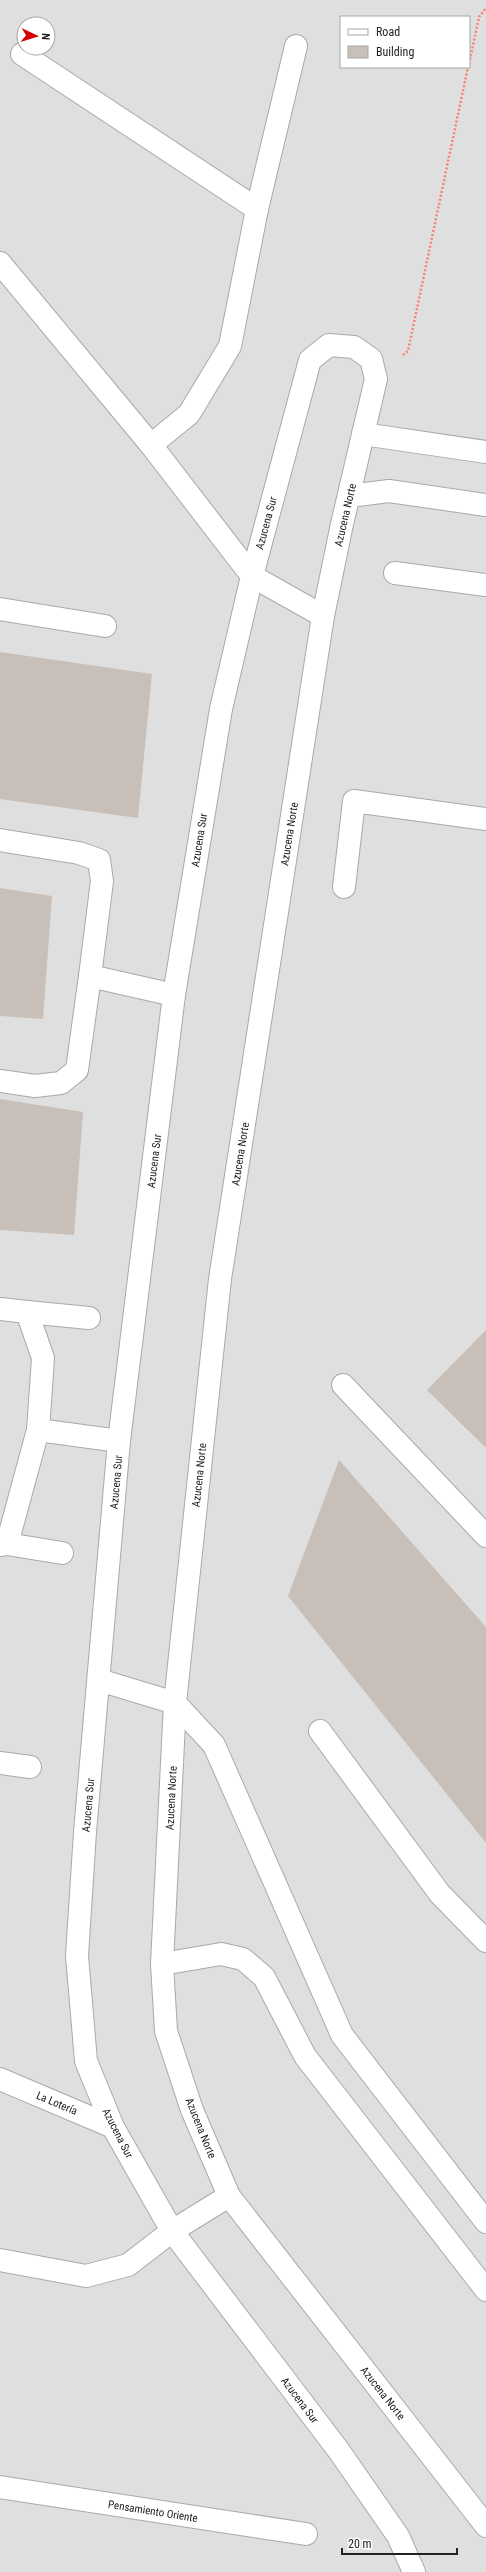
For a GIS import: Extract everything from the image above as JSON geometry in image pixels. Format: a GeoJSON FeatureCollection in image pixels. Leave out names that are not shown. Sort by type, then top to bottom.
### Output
{"type":"FeatureCollection","features":[{"type":"Feature","properties":{"kind":"street"},"geometry":{"type":"LineString","coordinates":[[151,445],[189,414],[230,346],[257,209],[296,46]]}},
{"type":"Feature","properties":{"kind":"street"},"geometry":{"type":"LineString","coordinates":[[25,56],[257,209]]}},
{"type":"Feature","properties":{"kind":"street"},"geometry":{"type":"LineString","coordinates":[[0,263],[151,445],[252,576],[323,616]]}},
{"type":"Feature","properties":{"kind":"street","name":"Azucena Sur"},"geometry":{"type":"LineString","coordinates":[[354,347],[329,345],[310,360],[252,576],[220,709],[174,995],[119,1441],[85,1832],[77,1956],[86,2061],[113,2127],[172,2231],[339,2451],[398,2536],[414,2572]]}},
{"type":"Feature","properties":{"kind":"street","name":"Azucena Norte"},"geometry":{"type":"LineString","coordinates":[[354,347],[371,359],[376,379],[323,616],[220,1279],[175,1703],[162,1964],[166,2031],[192,2110],[229,2196],[486,2526]]}},
{"type":"Feature","properties":{"kind":"street"},"geometry":{"type":"LineString","coordinates":[[363,434],[486,452]]}},
{"type":"Feature","properties":{"kind":"street"},"geometry":{"type":"LineString","coordinates":[[349,496],[389,491],[486,505]]}},
{"type":"Feature","properties":{"kind":"street"},"geometry":{"type":"LineString","coordinates":[[395,573],[486,585]]}},
{"type":"Feature","properties":{"kind":"street"},"geometry":{"type":"LineString","coordinates":[[0,609],[105,626]]}},
{"type":"Feature","properties":{"kind":"street"},"geometry":{"type":"LineString","coordinates":[[344,886],[354,801],[486,819]]}},
{"type":"Feature","properties":{"kind":"street"},"geometry":{"type":"LineString","coordinates":[[0,840],[79,853],[99,860],[102,881],[78,1070],[60,1083],[35,1086],[0,1081]]}},
{"type":"Feature","properties":{"kind":"street"},"geometry":{"type":"LineString","coordinates":[[90,976],[174,995]]}},
{"type":"Feature","properties":{"kind":"street"},"geometry":{"type":"LineString","coordinates":[[0,1309],[89,1318]]}},
{"type":"Feature","properties":{"kind":"street"},"geometry":{"type":"LineString","coordinates":[[27,1312],[43,1358],[38,1430],[4,1545],[62,1554]]}},
{"type":"Feature","properties":{"kind":"street"},"geometry":{"type":"LineString","coordinates":[[343,1386],[486,1536]]}},
{"type":"Feature","properties":{"kind":"street"},"geometry":{"type":"LineString","coordinates":[[38,1430],[119,1441]]}},
{"type":"Feature","properties":{"kind":"street"},"geometry":{"type":"LineString","coordinates":[[99,1680],[175,1703],[214,1745],[342,2035],[486,2222]]}},
{"type":"Feature","properties":{"kind":"street"},"geometry":{"type":"LineString","coordinates":[[320,1731],[440,1894],[486,1941]]}},
{"type":"Feature","properties":{"kind":"street"},"geometry":{"type":"LineString","coordinates":[[0,1763],[30,1767]]}},
{"type":"Feature","properties":{"kind":"street"},"geometry":{"type":"LineString","coordinates":[[162,1964],[220,1954],[243,1959],[264,1977],[305,2056],[486,2290]]}},
{"type":"Feature","properties":{"kind":"street","name":"La Lotería"},"geometry":{"type":"LineString","coordinates":[[0,2078],[113,2127]]}},
{"type":"Feature","properties":{"kind":"street"},"geometry":{"type":"LineString","coordinates":[[0,2260],[86,2276],[128,2265],[172,2231],[229,2196]]}},
{"type":"Feature","properties":{"kind":"street","name":"Pensamiento Oriente"},"geometry":{"type":"LineString","coordinates":[[0,2487],[306,2534]]}},
{"type":"Feature","properties":{"kind":"path"},"geometry":{"type":"LineString","coordinates":[[470,59],[479,18],[486,8]]}},
{"type":"Feature","properties":{"kind":"path"},"geometry":{"type":"LineString","coordinates":[[376,379],[408,351],[468,68]]}},
{"type":"Feature","properties":{"kind":"shaded area"},"geometry":{"type":"Polygon","coordinates":[[[0,0],[486,0],[486,2572],[0,2572],[0,0]]]}},
{"type":"Feature","properties":{"kind":"building"},"geometry":{"type":"Polygon","coordinates":[[[0,652],[152,674],[138,818],[0,799],[0,652]]]}},
{"type":"Feature","properties":{"kind":"building"},"geometry":{"type":"Polygon","coordinates":[[[0,888],[52,896],[43,1019],[0,1016],[0,888]]]}},
{"type":"Feature","properties":{"kind":"building"},"geometry":{"type":"Polygon","coordinates":[[[0,1099],[83,1112],[74,1235],[0,1230],[0,1099]]]}},
{"type":"Feature","properties":{"kind":"building"},"geometry":{"type":"Polygon","coordinates":[[[486,1330],[486,1448],[427,1390],[486,1330]]]}},
{"type":"Feature","properties":{"kind":"building"},"geometry":{"type":"Polygon","coordinates":[[[339,1460],[486,1627],[486,1843],[288,1596],[339,1460]]]}}]}
